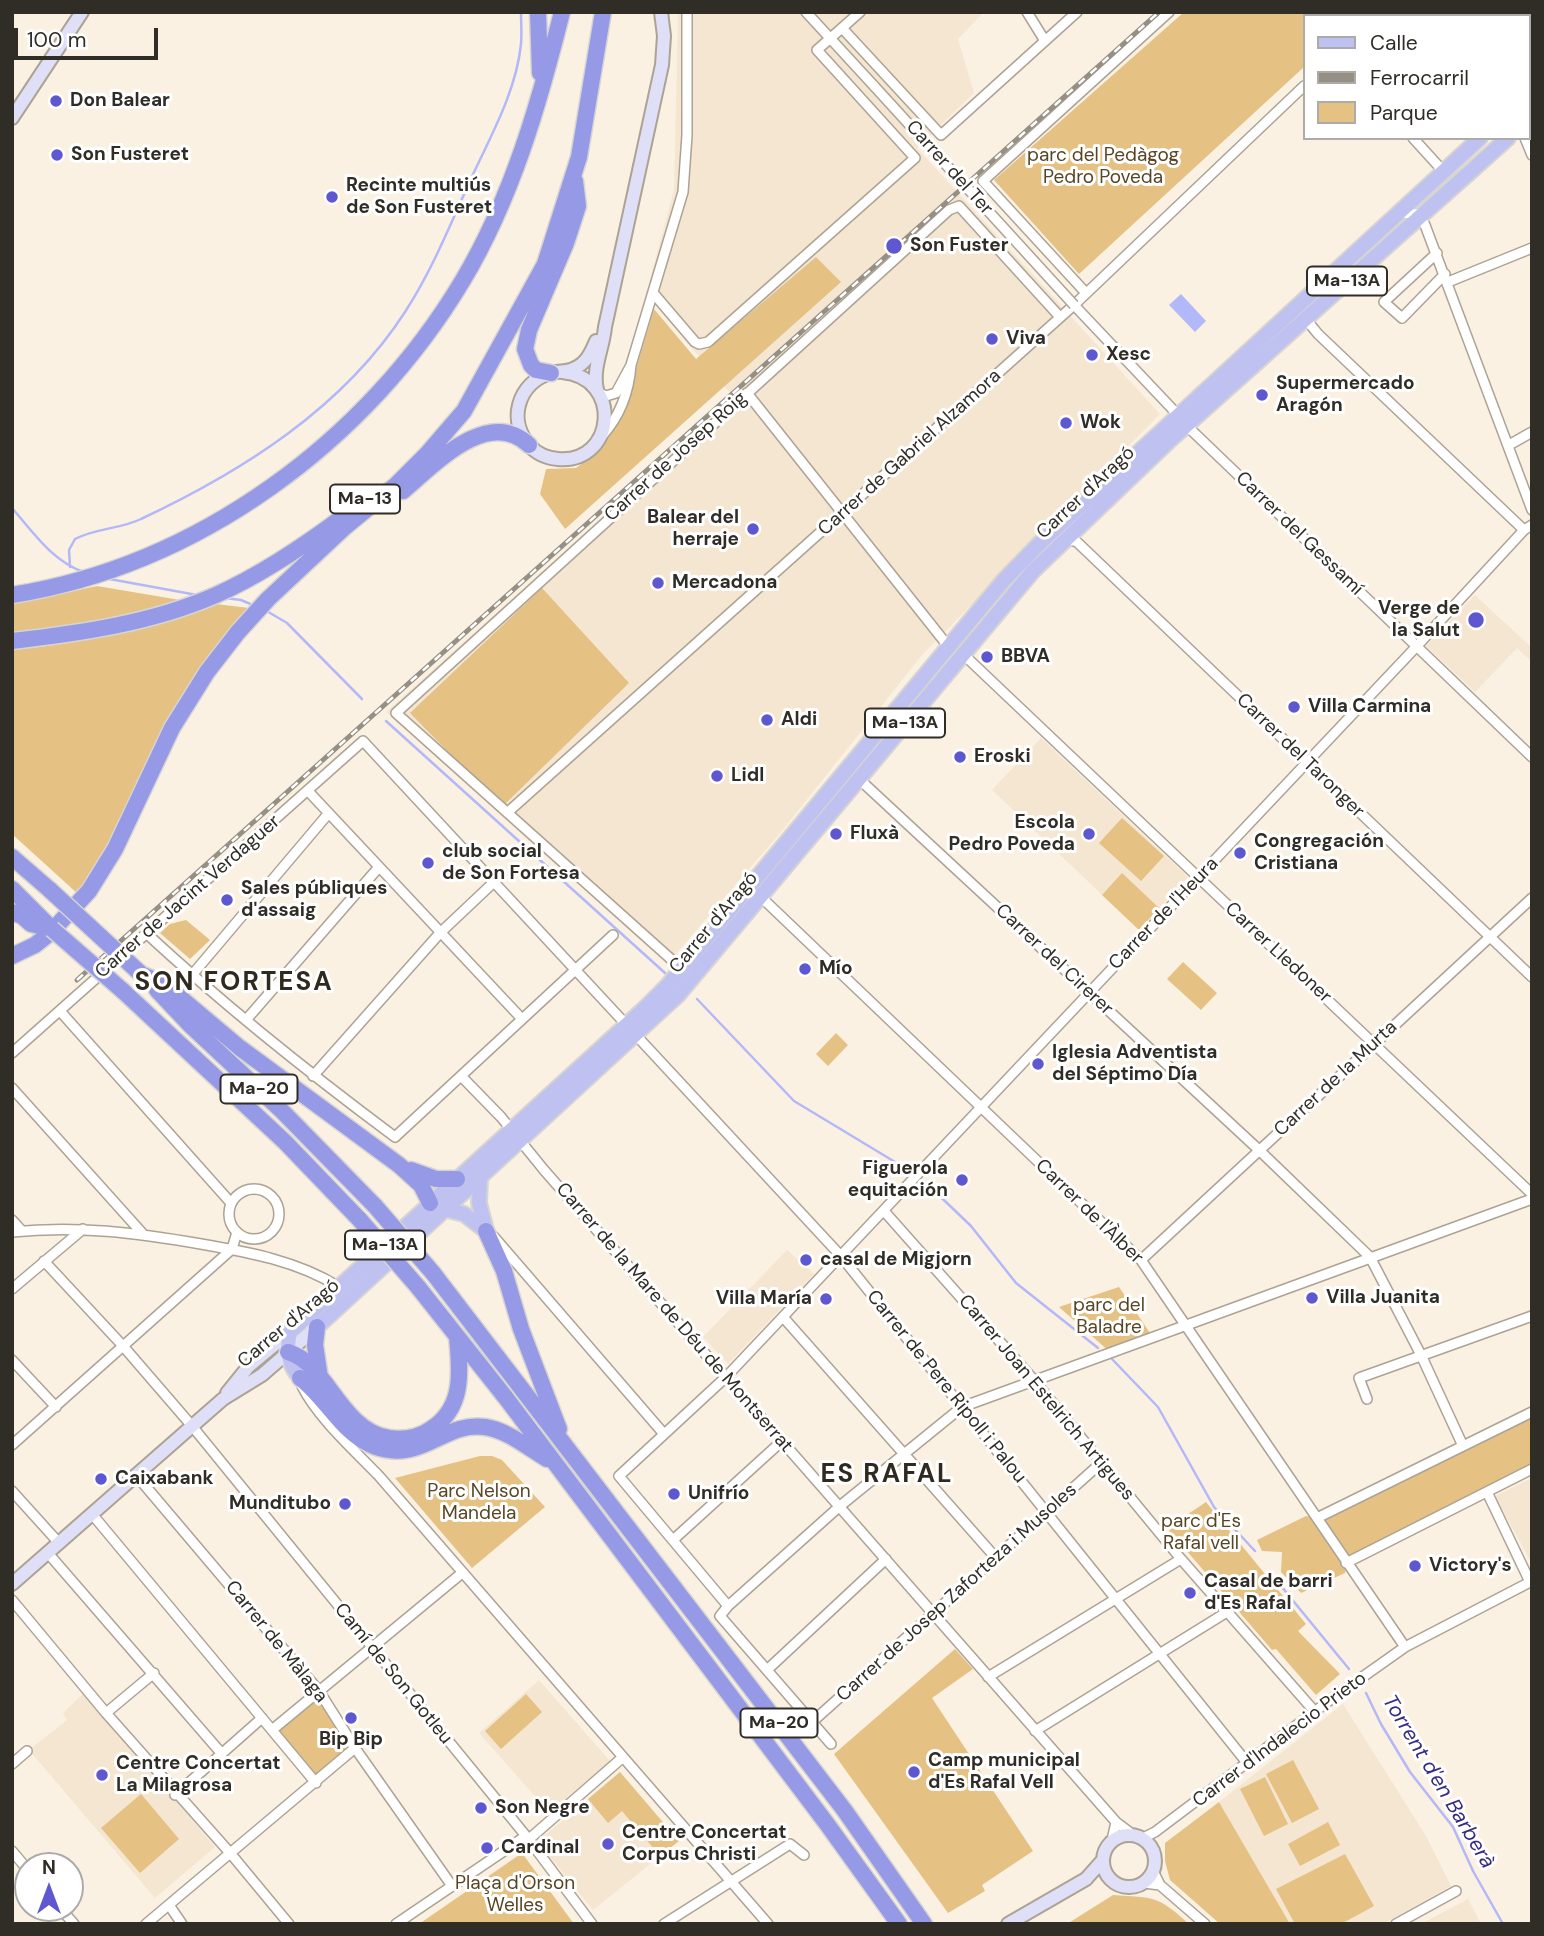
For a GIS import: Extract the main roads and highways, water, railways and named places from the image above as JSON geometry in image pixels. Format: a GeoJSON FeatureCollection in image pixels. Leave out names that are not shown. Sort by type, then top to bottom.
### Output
{"type":"FeatureCollection","features":[{"type":"Feature","properties":{"kind":"highway"},"geometry":{"type":"LineString","coordinates":[[538,12],[541,93]]}},
{"type":"Feature","properties":{"kind":"highway"},"geometry":{"type":"LineString","coordinates":[[12,595],[107,570],[183,539],[267,490],[307,461],[344,429],[379,393],[438,320],[464,278],[495,218],[541,93],[562,12]]}},
{"type":"Feature","properties":{"kind":"highway","name":"Ma-13"},"geometry":{"type":"LineString","coordinates":[[12,641],[104,628],[186,606],[233,586],[291,553],[369,497],[477,387],[545,264],[574,178],[603,12]]}},
{"type":"Feature","properties":{"kind":"highway"},"geometry":{"type":"LineString","coordinates":[[557,372],[536,370],[531,365],[525,349],[529,330],[566,243],[578,205],[574,178]]}},
{"type":"Feature","properties":{"kind":"highway"},"geometry":{"type":"LineString","coordinates":[[12,956],[35,945],[50,933],[97,880],[121,837],[164,743],[217,658],[268,599],[427,454],[464,411],[477,387]]}},
{"type":"Feature","properties":{"kind":"highway"},"geometry":{"type":"LineString","coordinates":[[345,527],[369,518],[451,451],[484,433],[510,432],[528,444]]}},
{"type":"Feature","properties":{"kind":"highway"},"geometry":{"type":"LineString","coordinates":[[12,588],[60,579],[78,579]]}},
{"type":"Feature","properties":{"kind":"highway","name":"Ma-20"},"geometry":{"type":"LineString","coordinates":[[12,857],[141,974],[191,1026],[282,1111],[375,1206],[433,1273],[845,1811],[924,1924]]}},
{"type":"Feature","properties":{"kind":"highway","name":"Ma-20"},"geometry":{"type":"LineString","coordinates":[[12,889],[52,929],[123,991],[285,1142],[360,1220],[418,1287],[827,1824],[899,1924]]}},
{"type":"Feature","properties":{"kind":"highway"},"geometry":{"type":"LineString","coordinates":[[12,912],[31,923],[52,929]]}},
{"type":"Feature","properties":{"kind":"highway"},"geometry":{"type":"LineString","coordinates":[[141,974],[164,984],[240,1048],[400,1165],[421,1185],[430,1203]]}},
{"type":"Feature","properties":{"kind":"highway"},"geometry":{"type":"LineString","coordinates":[[400,1165],[436,1179],[457,1179]]}},
{"type":"Feature","properties":{"kind":"highway"},"geometry":{"type":"LineString","coordinates":[[486,1231],[504,1271],[563,1441]]}},
{"type":"Feature","properties":{"kind":"highway"},"geometry":{"type":"LineString","coordinates":[[317,1327],[320,1378]]}},
{"type":"Feature","properties":{"kind":"highway"},"geometry":{"type":"LineString","coordinates":[[457,1336],[460,1384],[449,1413],[435,1427],[415,1437],[404,1439],[384,1437],[364,1428],[297,1355],[293,1365],[353,1434],[376,1447],[411,1450],[462,1428],[484,1427],[503,1433],[555,1464]]}},
{"type":"Feature","properties":{"kind":"main road","name":"Carrer d'Aragó"},"geometry":{"type":"LineString","coordinates":[[293,1365],[290,1332],[510,1129],[684,989],[1016,589],[1310,294],[1478,140]]}},
{"type":"Feature","properties":{"kind":"main road","name":"Carrer d'Aragó"},"geometry":{"type":"LineString","coordinates":[[317,1327],[520,1141],[633,1029],[948,646],[1004,580],[1040,543],[1307,317],[1506,140]]}},
{"type":"Feature","properties":{"kind":"main road"},"geometry":{"type":"LineString","coordinates":[[1443,171],[1450,189]]}},
{"type":"Feature","properties":{"kind":"main road"},"geometry":{"type":"LineString","coordinates":[[1307,317],[1310,294]]}},
{"type":"Feature","properties":{"kind":"main road"},"geometry":{"type":"LineString","coordinates":[[1040,543],[1066,538]]}},
{"type":"Feature","properties":{"kind":"main road"},"geometry":{"type":"LineString","coordinates":[[959,659],[962,630]]}},
{"type":"Feature","properties":{"kind":"main road"},"geometry":{"type":"LineString","coordinates":[[948,646],[959,659]]}},
{"type":"Feature","properties":{"kind":"main road"},"geometry":{"type":"LineString","coordinates":[[841,776],[859,779]]}},
{"type":"Feature","properties":{"kind":"main road"},"geometry":{"type":"LineString","coordinates":[[754,881],[755,890],[761,897]]}},
{"type":"Feature","properties":{"kind":"main road"},"geometry":{"type":"LineString","coordinates":[[480,1178],[479,1203],[486,1231]]}},
{"type":"Feature","properties":{"kind":"main road"},"geometry":{"type":"LineString","coordinates":[[432,1223],[430,1203],[464,1214],[486,1231]]}},
{"type":"Feature","properties":{"kind":"water"},"geometry":{"type":"Polygon","coordinates":[[[1181,294],[1206,321],[1195,332],[1169,305],[1181,294]]]}},
{"type":"Feature","properties":{"kind":"waterway"},"geometry":{"type":"LineString","coordinates":[[70,567],[69,550],[75,539],[141,519],[217,480],[253,458],[321,407],[352,378],[380,346],[405,312],[440,249],[501,115],[518,62],[521,12]]}},
{"type":"Feature","properties":{"kind":"waterway","name":"Torrent d'en Barberà"},"geometry":{"type":"LineString","coordinates":[[12,508],[53,554],[84,572]]}},
{"type":"Feature","properties":{"kind":"waterway","name":"Torrent d'en Barberà"},"geometry":{"type":"LineString","coordinates":[[104,578],[197,595]]}},
{"type":"Feature","properties":{"kind":"waterway","name":"Torrent d'en Barberà"},"geometry":{"type":"LineString","coordinates":[[225,598],[241,600],[255,606]]}},
{"type":"Feature","properties":{"kind":"waterway","name":"Torrent d'en Barberà"},"geometry":{"type":"LineString","coordinates":[[265,610],[287,623],[362,699]]}},
{"type":"Feature","properties":{"kind":"waterway","name":"Torrent d'en Barberà"},"geometry":{"type":"LineString","coordinates":[[386,721],[665,973]]}},
{"type":"Feature","properties":{"kind":"waterway","name":"Torrent d'en Barberà"},"geometry":{"type":"LineString","coordinates":[[697,999],[794,1101],[910,1171]]}},
{"type":"Feature","properties":{"kind":"waterway","name":"Torrent d'en Barberà"},"geometry":{"type":"LineString","coordinates":[[923,1180],[971,1226],[1016,1283],[1098,1348]]}},
{"type":"Feature","properties":{"kind":"waterway","name":"Torrent d'en Barberà"},"geometry":{"type":"LineString","coordinates":[[1112,1359],[1158,1407],[1214,1507],[1255,1551]]}},
{"type":"Feature","properties":{"kind":"waterway","name":"Torrent d'en Barberà"},"geometry":{"type":"LineString","coordinates":[[1281,1586],[1349,1669]]}},
{"type":"Feature","properties":{"kind":"waterway","name":"Torrent d'en Barberà"},"geometry":{"type":"LineString","coordinates":[[1366,1693],[1410,1772],[1453,1827],[1473,1871],[1503,1924]]}},
{"type":"Feature","properties":{"kind":"railway"},"geometry":{"type":"LineString","coordinates":[[77,980],[1159,12]]}},
{"type":"Feature","properties":{"kind":"place","name":"Don Balear"},"geometry":{"type":"Point","coordinates":[56,101]}},
{"type":"Feature","properties":{"kind":"place","name":"Son Fusteret"},"geometry":{"type":"Point","coordinates":[57,155]}},
{"type":"Feature","properties":{"kind":"place","name":"Recinte multiús de Son Fusteret"},"geometry":{"type":"Point","coordinates":[332,197]}},
{"type":"Feature","properties":{"kind":"place","name":"Son Fuster"},"geometry":{"type":"Point","coordinates":[894,246]}},
{"type":"Feature","properties":{"kind":"place","name":"Viva"},"geometry":{"type":"Point","coordinates":[992,339]}},
{"type":"Feature","properties":{"kind":"place","name":"Xesc"},"geometry":{"type":"Point","coordinates":[1092,355]}},
{"type":"Feature","properties":{"kind":"place","name":"Supermercado Aragón"},"geometry":{"type":"Point","coordinates":[1262,395]}},
{"type":"Feature","properties":{"kind":"place","name":"Wok"},"geometry":{"type":"Point","coordinates":[1066,423]}},
{"type":"Feature","properties":{"kind":"place","name":"Balear del herraje"},"geometry":{"type":"Point","coordinates":[753,529]}},
{"type":"Feature","properties":{"kind":"place","name":"Mercadona"},"geometry":{"type":"Point","coordinates":[658,583]}},
{"type":"Feature","properties":{"kind":"place","name":"Verge de la Salut"},"geometry":{"type":"Point","coordinates":[1476,620]}},
{"type":"Feature","properties":{"kind":"place","name":"BBVA"},"geometry":{"type":"Point","coordinates":[987,657]}},
{"type":"Feature","properties":{"kind":"place","name":"Villa Carmina"},"geometry":{"type":"Point","coordinates":[1294,707]}},
{"type":"Feature","properties":{"kind":"place","name":"Aldi"},"geometry":{"type":"Point","coordinates":[767,720]}},
{"type":"Feature","properties":{"kind":"place","name":"Eroski"},"geometry":{"type":"Point","coordinates":[960,757]}},
{"type":"Feature","properties":{"kind":"place","name":"Lidl"},"geometry":{"type":"Point","coordinates":[717,776]}},
{"type":"Feature","properties":{"kind":"place","name":"Fluxà"},"geometry":{"type":"Point","coordinates":[836,834]}},
{"type":"Feature","properties":{"kind":"place","name":"Escola Pedro Poveda"},"geometry":{"type":"Point","coordinates":[1089,834]}},
{"type":"Feature","properties":{"kind":"place","name":"Congregación Cristiana"},"geometry":{"type":"Point","coordinates":[1240,853]}},
{"type":"Feature","properties":{"kind":"place","name":"club social de Son Fortesa"},"geometry":{"type":"Point","coordinates":[428,863]}},
{"type":"Feature","properties":{"kind":"place","name":"Sales públiques d'assaig"},"geometry":{"type":"Point","coordinates":[227,900]}},
{"type":"Feature","properties":{"kind":"place","name":"Mío"},"geometry":{"type":"Point","coordinates":[805,969]}},
{"type":"Feature","properties":{"kind":"place","name":"Iglesia Adventista del Séptimo Día"},"geometry":{"type":"Point","coordinates":[1038,1064]}},
{"type":"Feature","properties":{"kind":"place","name":"Figuerola equitación"},"geometry":{"type":"Point","coordinates":[962,1180]}},
{"type":"Feature","properties":{"kind":"place","name":"casal de Migjorn"},"geometry":{"type":"Point","coordinates":[806,1260]}},
{"type":"Feature","properties":{"kind":"place","name":"Villa Juanita"},"geometry":{"type":"Point","coordinates":[1312,1298]}},
{"type":"Feature","properties":{"kind":"place","name":"Villa María"},"geometry":{"type":"Point","coordinates":[826,1299]}},
{"type":"Feature","properties":{"kind":"place","name":"Caixabank"},"geometry":{"type":"Point","coordinates":[101,1479]}},
{"type":"Feature","properties":{"kind":"place","name":"Unifrío"},"geometry":{"type":"Point","coordinates":[674,1494]}},
{"type":"Feature","properties":{"kind":"place","name":"Munditubo"},"geometry":{"type":"Point","coordinates":[345,1504]}},
{"type":"Feature","properties":{"kind":"place","name":"Victory's"},"geometry":{"type":"Point","coordinates":[1415,1566]}},
{"type":"Feature","properties":{"kind":"place","name":"Casal de barri d'Es Rafal"},"geometry":{"type":"Point","coordinates":[1190,1593]}},
{"type":"Feature","properties":{"kind":"place","name":"Bip Bip"},"geometry":{"type":"Point","coordinates":[351,1718]}},
{"type":"Feature","properties":{"kind":"place","name":"Camp municipal d'Es Rafal Vell"},"geometry":{"type":"Point","coordinates":[914,1772]}},
{"type":"Feature","properties":{"kind":"place","name":"Centre Concertat La Milagrosa"},"geometry":{"type":"Point","coordinates":[102,1775]}},
{"type":"Feature","properties":{"kind":"place","name":"Son Negre"},"geometry":{"type":"Point","coordinates":[481,1808]}},
{"type":"Feature","properties":{"kind":"place","name":"Centre Concertat Corpus Christi"},"geometry":{"type":"Point","coordinates":[608,1844]}},
{"type":"Feature","properties":{"kind":"place","name":"Cardinal"},"geometry":{"type":"Point","coordinates":[487,1848]}},
{"type":"Feature","properties":{"kind":"district","name":"SON FORTESA"},"geometry":{"type":"Point","coordinates":[234,983]}},
{"type":"Feature","properties":{"kind":"district","name":"ES RAFAL"},"geometry":{"type":"Point","coordinates":[887,1475]}},
{"type":"Feature","properties":{"kind":"park label","name":"parc del Pedàgog Pedro Poveda"},"geometry":{"type":"Point","coordinates":[1103,167]}},
{"type":"Feature","properties":{"kind":"park label","name":"parc del Baladre"},"geometry":{"type":"Point","coordinates":[1109,1317]}},
{"type":"Feature","properties":{"kind":"park label","name":"Parc Nelson Mandela"},"geometry":{"type":"Point","coordinates":[479,1503]}},
{"type":"Feature","properties":{"kind":"park label","name":"parc d'Es Rafal vell"},"geometry":{"type":"Point","coordinates":[1201,1533]}},
{"type":"Feature","properties":{"kind":"park label","name":"Plaça d'Orson Welles"},"geometry":{"type":"Point","coordinates":[515,1895]}}]}
